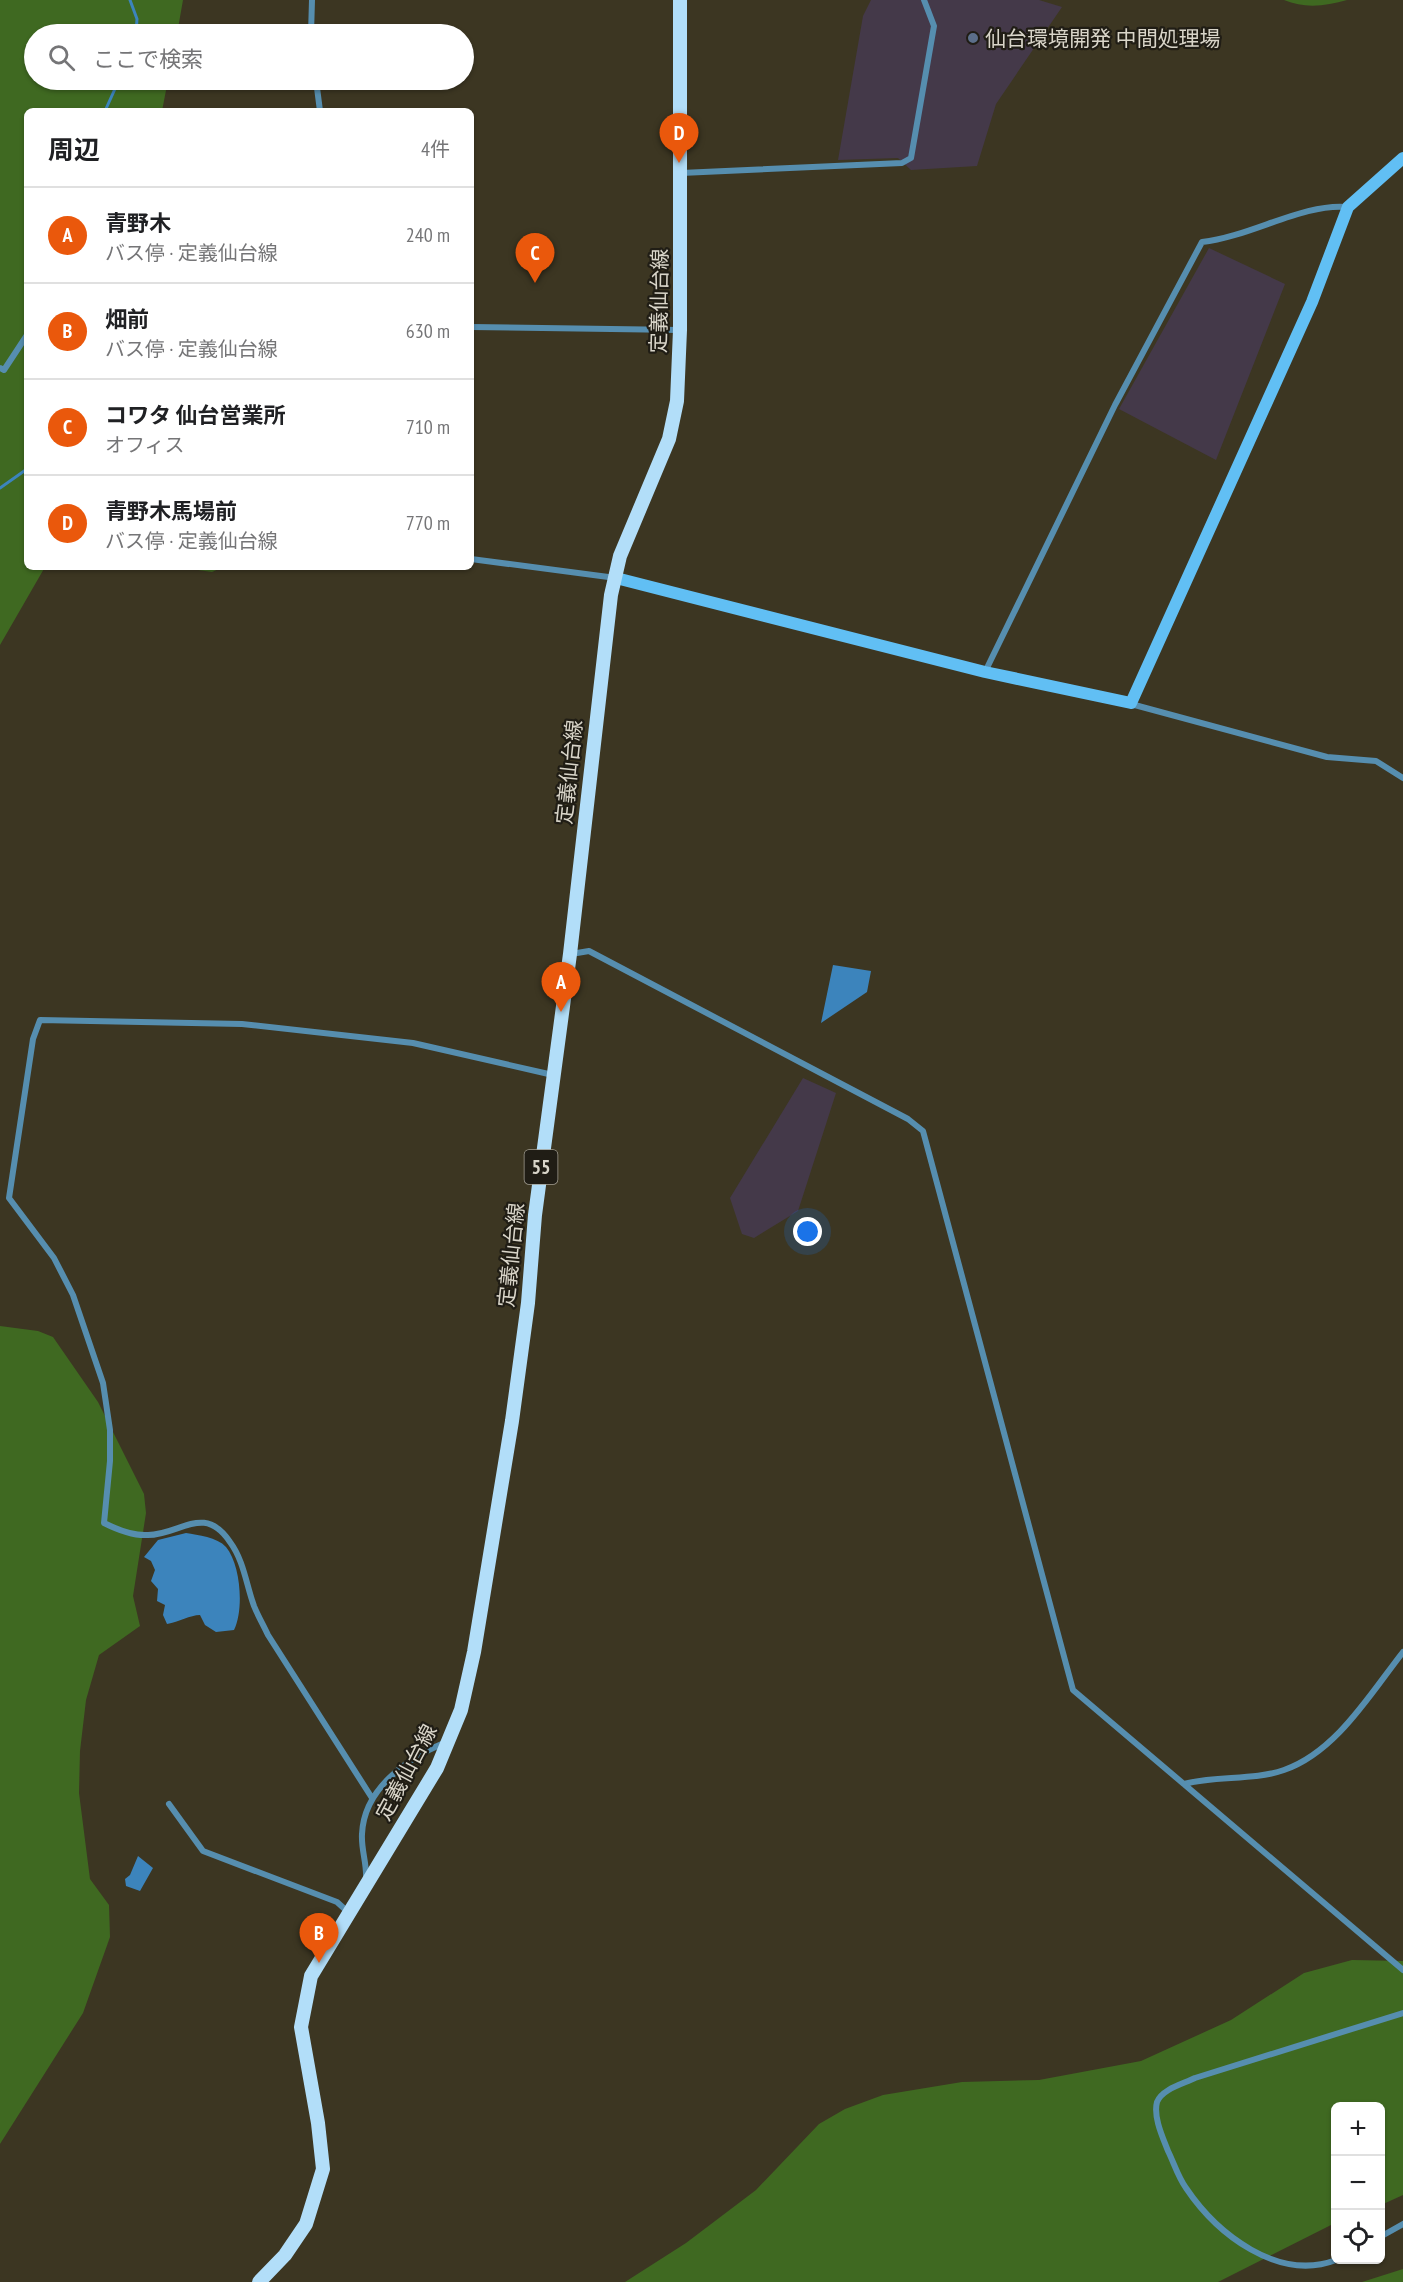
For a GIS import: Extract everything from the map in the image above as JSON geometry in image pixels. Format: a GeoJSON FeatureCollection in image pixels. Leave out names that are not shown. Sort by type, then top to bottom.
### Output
{"type":"FeatureCollection","features":[{"type":"Feature","properties":{"kind":"main road","name":"定義仙台線"},"geometry":{"type":"LineString","coordinates":[[259,2282],[285,2255],[306,2224],[320,2183],[322,2150],[302,2040],[301,2017],[311,1976],[437,1768],[461,1710],[474,1652],[512,1421],[528,1303],[535,1215],[570,954],[602,662],[620,556],[669,439],[677,401],[680,330],[680,0]]}},
{"type":"Feature","properties":{"kind":"street"},"geometry":{"type":"LineString","coordinates":[[311,24],[312,0]]}},
{"type":"Feature","properties":{"kind":"street"},"geometry":{"type":"LineString","coordinates":[[680,173],[902,163],[911,158],[934,26],[924,0]]}},
{"type":"Feature","properties":{"kind":"street"},"geometry":{"type":"LineString","coordinates":[[317,90],[320,108]]}},
{"type":"Feature","properties":{"kind":"street"},"geometry":{"type":"LineString","coordinates":[[1131,704],[1312,302],[1348,207],[1403,158]]}},
{"type":"Feature","properties":{"kind":"street"},"geometry":{"type":"LineString","coordinates":[[985,672],[1115,405],[1202,242],[1228,240],[1328,205],[1348,207]]}},
{"type":"Feature","properties":{"kind":"street"},"geometry":{"type":"LineString","coordinates":[[474,327],[680,330]]}},
{"type":"Feature","properties":{"kind":"street"},"geometry":{"type":"LineString","coordinates":[[0,368],[4,370],[24,340]]}},
{"type":"Feature","properties":{"kind":"street"},"geometry":{"type":"LineString","coordinates":[[474,559],[616,578],[985,672],[1131,704],[1327,757],[1376,761],[1403,778]]}},
{"type":"Feature","properties":{"kind":"street"},"geometry":{"type":"LineString","coordinates":[[570,954],[589,951],[908,1119],[923,1131],[1073,1690],[1403,1970]]}},
{"type":"Feature","properties":{"kind":"street"},"geometry":{"type":"LineString","coordinates":[[372,1798],[268,1635],[254,1606],[245,1572],[230,1542],[216,1526],[201,1522],[150,1536],[104,1523],[110,1461],[110,1430],[102,1383],[73,1294],[54,1258],[9,1198],[33,1039],[40,1020],[231,1024],[413,1042],[554,1075]]}},
{"type":"Feature","properties":{"kind":"street"},"geometry":{"type":"LineString","coordinates":[[0,1199],[9,1198]]}},
{"type":"Feature","properties":{"kind":"street"},"geometry":{"type":"LineString","coordinates":[[1184,1784],[1206,1778],[1283,1771],[1322,1750],[1360,1707],[1403,1652]]}},
{"type":"Feature","properties":{"kind":"street"},"geometry":{"type":"LineString","coordinates":[[366,1883],[367,1863],[362,1834],[364,1817],[372,1798],[409,1761],[448,1742]]}},
{"type":"Feature","properties":{"kind":"street"},"geometry":{"type":"LineString","coordinates":[[169,1804],[203,1851],[337,1902],[348,1912]]}},
{"type":"Feature","properties":{"kind":"street"},"geometry":{"type":"LineString","coordinates":[[1331,2261],[1323,2265],[1282,2262],[1244,2248],[1210,2218],[1185,2187],[1162,2136],[1157,2103],[1162,2093],[1195,2078],[1403,2013]]}},
{"type":"Feature","properties":{"kind":"street"},"geometry":{"type":"LineString","coordinates":[[1385,2234],[1403,2224]]}},
{"type":"Feature","properties":{"kind":"shaded area"},"geometry":{"type":"Polygon","coordinates":[[[871,0],[1039,0],[1062,7],[996,104],[977,166],[911,170],[898,158],[838,160],[863,16],[871,0]]]}},
{"type":"Feature","properties":{"kind":"shaded area"},"geometry":{"type":"Polygon","coordinates":[[[1209,248],[1285,284],[1216,460],[1119,409],[1209,248]]]}},
{"type":"Feature","properties":{"kind":"shaded area"},"geometry":{"type":"Polygon","coordinates":[[[803,1078],[836,1093],[798,1211],[754,1238],[742,1234],[730,1198],[803,1078]]]}},
{"type":"Feature","properties":{"kind":"green space"},"geometry":{"type":"Polygon","coordinates":[[[0,0],[183,0],[179,24],[24,24],[24,90],[166,90],[163,108],[24,108],[24,570],[43,570],[0,645],[0,0]]]}},
{"type":"Feature","properties":{"kind":"green space"},"geometry":{"type":"Polygon","coordinates":[[[1284,0],[1347,0],[1316,6],[1300,5],[1284,0]]]}},
{"type":"Feature","properties":{"kind":"green space"},"geometry":{"type":"Polygon","coordinates":[[[0,1326],[38,1331],[53,1337],[98,1402],[144,1494],[146,1513],[133,1596],[140,1626],[99,1655],[86,1700],[80,1751],[79,1793],[90,1879],[109,1905],[110,1937],[83,2013],[0,2144],[0,1326]]]}},
{"type":"Feature","properties":{"kind":"green space"},"geometry":{"type":"Polygon","coordinates":[[[1352,1960],[1403,1961],[1403,2195],[1385,2203],[1385,2102],[1331,2102],[1331,2225],[1218,2282],[625,2282],[686,2243],[756,2190],[819,2124],[845,2109],[883,2095],[962,2082],[1039,2080],[1141,2061],[1231,2020],[1304,1973],[1352,1960]]]}},
{"type":"Feature","properties":{"kind":"green space"},"geometry":{"type":"Polygon","coordinates":[[[1403,2269],[1403,2282],[1362,2282],[1403,2269]]]}},
{"type":"Feature","properties":{"kind":"water"},"geometry":{"type":"Polygon","coordinates":[[[833,965],[871,971],[867,992],[821,1023],[833,965]]]}},
{"type":"Feature","properties":{"kind":"water"},"geometry":{"type":"Polygon","coordinates":[[[186,1533],[218,1541],[231,1555],[238,1576],[240,1600],[234,1630],[216,1632],[205,1625],[200,1615],[167,1624],[163,1615],[165,1605],[157,1601],[158,1589],[151,1581],[155,1570],[151,1561],[144,1557],[158,1540],[186,1533]]]}},
{"type":"Feature","properties":{"kind":"water"},"geometry":{"type":"Polygon","coordinates":[[[138,1856],[153,1868],[140,1891],[126,1886],[125,1879],[130,1875],[138,1856]]]}},
{"type":"Feature","properties":{"kind":"waterway"},"geometry":{"type":"LineString","coordinates":[[130,0],[137,24]]}},
{"type":"Feature","properties":{"kind":"waterway"},"geometry":{"type":"LineString","coordinates":[[106,108],[114,90]]}},
{"type":"Feature","properties":{"kind":"waterway"},"geometry":{"type":"LineString","coordinates":[[0,488],[24,471]]}},
{"type":"Feature","properties":{"kind":"place","name":"仙台環境開発 中間処理場"},"geometry":{"type":"Point","coordinates":[973,38]}},
{"type":"Feature","properties":{"kind":"place","name":"青野木馬場前"},"geometry":{"type":"Point","coordinates":[679,163]}},
{"type":"Feature","properties":{"kind":"place","name":"コワタ 仙台営業所"},"geometry":{"type":"Point","coordinates":[535,283]}},
{"type":"Feature","properties":{"kind":"place","name":"青野木"},"geometry":{"type":"Point","coordinates":[561,1012]}},
{"type":"Feature","properties":{"kind":"place","name":"畑前"},"geometry":{"type":"Point","coordinates":[319,1963]}}]}
